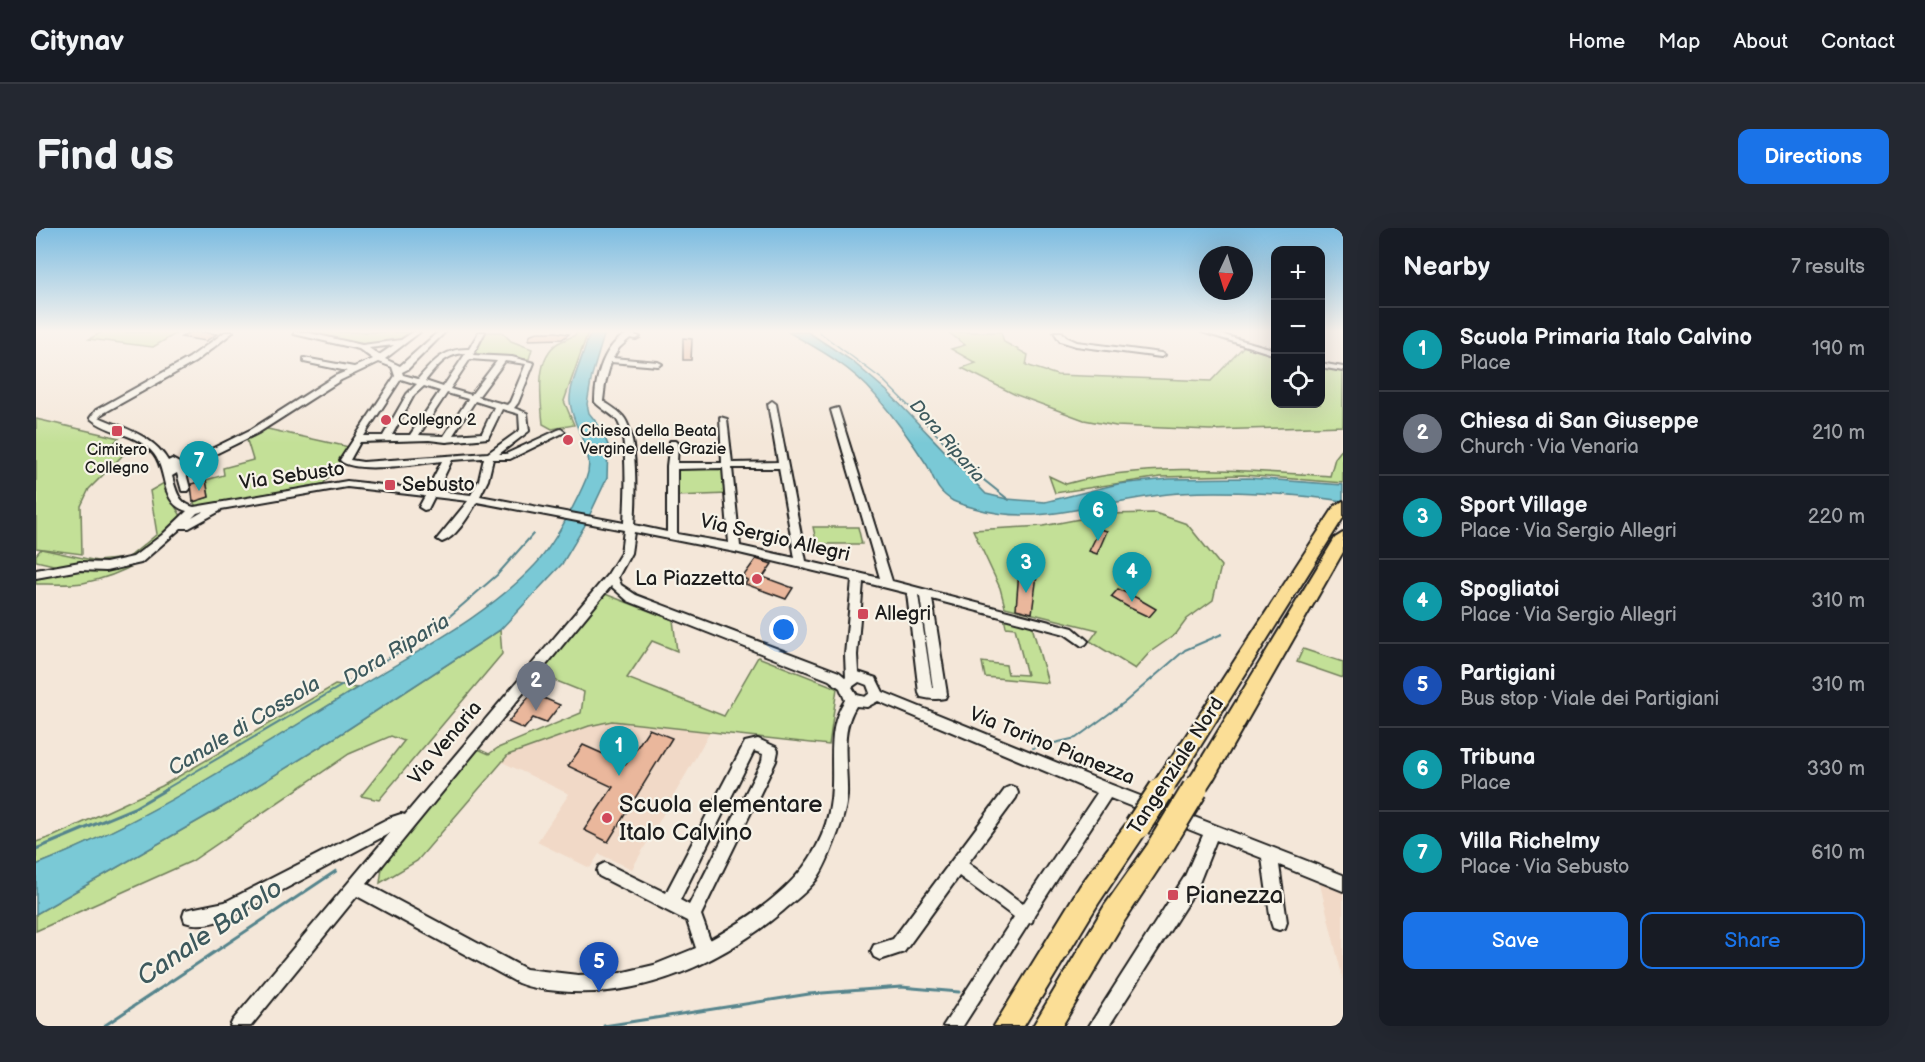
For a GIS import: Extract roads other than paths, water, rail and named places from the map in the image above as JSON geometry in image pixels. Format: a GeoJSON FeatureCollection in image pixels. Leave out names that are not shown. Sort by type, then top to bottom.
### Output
{"type":"FeatureCollection","features":[{"type":"Feature","properties":{"kind":"highway","name":"Tangenziale Nord"},"geometry":{"type":"LineString","coordinates":[[1047,1026],[1114,914],[1161,844],[1204,773],[1337,531],[1343,506]]}},
{"type":"Feature","properties":{"kind":"highway","name":"Tangenziale Nord"},"geometry":{"type":"LineString","coordinates":[[1008,1026],[1089,895],[1337,531]]}},
{"type":"Feature","properties":{"kind":"street"},"geometry":{"type":"LineString","coordinates":[[176,369],[94,417],[101,422],[116,426],[156,451],[162,459],[175,501],[184,509],[194,510]]}},
{"type":"Feature","properties":{"kind":"street"},"geometry":{"type":"LineString","coordinates":[[116,426],[109,413],[185,369]]}},
{"type":"Feature","properties":{"kind":"street"},"geometry":{"type":"LineString","coordinates":[[394,369],[421,382],[523,414],[526,428],[489,456],[483,479],[464,517],[442,539]]}},
{"type":"Feature","properties":{"kind":"street"},"geometry":{"type":"LineString","coordinates":[[403,369],[345,459],[354,465],[448,458],[507,457],[561,432]]}},
{"type":"Feature","properties":{"kind":"street"},"geometry":{"type":"LineString","coordinates":[[386,438],[411,394],[432,369]]}},
{"type":"Feature","properties":{"kind":"street"},"geometry":{"type":"LineString","coordinates":[[413,437],[459,369]]}},
{"type":"Feature","properties":{"kind":"street"},"geometry":{"type":"LineString","coordinates":[[446,439],[495,369]]}},
{"type":"Feature","properties":{"kind":"street"},"geometry":{"type":"LineString","coordinates":[[358,439],[413,437],[446,439],[485,436],[504,407],[514,403],[528,369]]}},
{"type":"Feature","properties":{"kind":"street","name":"Via Venaria"},"geometry":{"type":"LineString","coordinates":[[239,1026],[612,577],[627,550],[630,527],[628,439],[621,420],[599,402],[598,386],[605,369]]}},
{"type":"Feature","properties":{"kind":"street"},"geometry":{"type":"LineString","coordinates":[[166,475],[176,465],[255,431],[329,383],[356,370]]}},
{"type":"Feature","properties":{"kind":"street"},"geometry":{"type":"LineString","coordinates":[[772,404],[801,564]]}},
{"type":"Feature","properties":{"kind":"street"},"geometry":{"type":"LineString","coordinates":[[835,410],[887,584]]}},
{"type":"Feature","properties":{"kind":"street"},"geometry":{"type":"LineString","coordinates":[[723,419],[735,548]]}},
{"type":"Feature","properties":{"kind":"street"},"geometry":{"type":"LineString","coordinates":[[672,535],[673,443]]}},
{"type":"Feature","properties":{"kind":"street"},"geometry":{"type":"LineString","coordinates":[[424,507],[448,458]]}},
{"type":"Feature","properties":{"kind":"street"},"geometry":{"type":"LineString","coordinates":[[176,465],[185,489]]}},
{"type":"Feature","properties":{"kind":"street"},"geometry":{"type":"LineString","coordinates":[[672,466],[782,465]]}},
{"type":"Feature","properties":{"kind":"street","name":"Via Sebusto"},"geometry":{"type":"LineString","coordinates":[[194,510],[347,484],[474,498],[604,524],[630,527]]}},
{"type":"Feature","properties":{"kind":"street"},"geometry":{"type":"LineString","coordinates":[[185,526],[226,504]]}},
{"type":"Feature","properties":{"kind":"street"},"geometry":{"type":"LineString","coordinates":[[36,574],[80,566],[106,567],[137,560],[166,537],[194,510]]}},
{"type":"Feature","properties":{"kind":"street","name":"Via Sergio Allegri"},"geometry":{"type":"LineString","coordinates":[[630,527],[735,548],[925,593],[1069,631],[1082,641]]}},
{"type":"Feature","properties":{"kind":"street","name":"Via Torino Pianezza"},"geometry":{"type":"LineString","coordinates":[[612,577],[617,587],[632,598],[853,685],[874,684],[877,695],[1107,790],[1343,883]]}},
{"type":"Feature","properties":{"kind":"street"},"geometry":{"type":"LineString","coordinates":[[355,886],[522,976],[549,982],[589,983],[633,979],[706,952],[755,923],[810,874],[827,843],[839,802],[838,751],[844,713],[853,685],[851,663],[858,578]]}},
{"type":"Feature","properties":{"kind":"street"},"geometry":{"type":"LineString","coordinates":[[912,590],[926,693],[940,694],[925,593]]}},
{"type":"Feature","properties":{"kind":"street"},"geometry":{"type":"LineString","coordinates":[[853,685],[867,702],[877,695]]}},
{"type":"Feature","properties":{"kind":"street"},"geometry":{"type":"LineString","coordinates":[[669,904],[750,746],[758,745],[771,751],[770,761],[693,915],[706,952]]}},
{"type":"Feature","properties":{"kind":"street"},"geometry":{"type":"LineString","coordinates":[[952,1026],[1107,790]]}},
{"type":"Feature","properties":{"kind":"street"},"geometry":{"type":"LineString","coordinates":[[879,951],[898,946],[1011,793]]}},
{"type":"Feature","properties":{"kind":"street"},"geometry":{"type":"LineString","coordinates":[[191,916],[209,916],[224,912],[394,823],[401,821],[407,823]]}},
{"type":"Feature","properties":{"kind":"street"},"geometry":{"type":"LineString","coordinates":[[1098,1026],[1191,882],[1212,832]]}},
{"type":"Feature","properties":{"kind":"street"},"geometry":{"type":"LineString","coordinates":[[1269,854],[1280,922]]}},
{"type":"Feature","properties":{"kind":"street"},"geometry":{"type":"LineString","coordinates":[[958,865],[1026,916]]}},
{"type":"Feature","properties":{"kind":"street"},"geometry":{"type":"LineString","coordinates":[[605,871],[693,915]]}},
{"type":"Feature","properties":{"kind":"water"},"geometry":{"type":"Polygon","coordinates":[[[577,369],[594,369],[587,404],[589,413],[600,427],[608,445],[607,478],[584,527],[562,564],[500,630],[236,799],[36,914],[36,865],[120,827],[240,760],[450,632],[516,584],[535,565],[564,524],[582,489],[589,469],[586,450],[570,401],[577,369]]]}},
{"type":"Feature","properties":{"kind":"water"},"geometry":{"type":"Polygon","coordinates":[[[847,369],[862,369],[888,392],[986,494],[1007,499],[1045,502],[1118,484],[1169,479],[1248,478],[1343,485],[1343,501],[1304,496],[1220,492],[1154,496],[1052,514],[1000,514],[974,508],[953,501],[939,489],[927,465],[909,439],[889,412],[847,369]]]}},
{"type":"Feature","properties":{"kind":"waterway","name":"Dora Riparia"},"geometry":{"type":"LineString","coordinates":[[869,369],[883,380],[954,452]]}},
{"type":"Feature","properties":{"kind":"waterway","name":"Dora Riparia"},"geometry":{"type":"LineString","coordinates":[[953,450],[980,477],[1009,500]]}},
{"type":"Feature","properties":{"kind":"waterway","name":"Canale di Cossola"},"geometry":{"type":"LineString","coordinates":[[164,790],[428,635],[497,575],[533,534]]}},
{"type":"Feature","properties":{"kind":"waterway","name":"Canale Barolo"},"geometry":{"type":"LineString","coordinates":[[1033,748],[1076,738],[1125,702],[1185,650],[1222,634]]}},
{"type":"Feature","properties":{"kind":"waterway","name":"Canale di Cossola"},"geometry":{"type":"LineString","coordinates":[[36,849],[134,808],[167,789]]}},
{"type":"Feature","properties":{"kind":"waterway","name":"Canale Barolo"},"geometry":{"type":"LineString","coordinates":[[104,1026],[336,871]]}},
{"type":"Feature","properties":{"kind":"waterway"},"geometry":{"type":"LineString","coordinates":[[604,1026],[809,994],[901,987],[959,992]]}},
{"type":"Feature","properties":{"kind":"place","name":"Collegno 2"},"geometry":{"type":"Point","coordinates":[386,420]}},
{"type":"Feature","properties":{"kind":"place","name":"Cimitero Collegno"},"geometry":{"type":"Point","coordinates":[117,431]}},
{"type":"Feature","properties":{"kind":"place","name":"Chiesa della Beata Vergine delle Grazie"},"geometry":{"type":"Point","coordinates":[568,440]}},
{"type":"Feature","properties":{"kind":"place","name":"Sebusto"},"geometry":{"type":"Point","coordinates":[390,485]}},
{"type":"Feature","properties":{"kind":"place","name":"Villa Richelmy"},"geometry":{"type":"Point","coordinates":[199,491]}},
{"type":"Feature","properties":{"kind":"place","name":"Tribuna"},"geometry":{"type":"Point","coordinates":[1098,541]}},
{"type":"Feature","properties":{"kind":"place","name":"La Piazzetta"},"geometry":{"type":"Point","coordinates":[757,579]}},
{"type":"Feature","properties":{"kind":"place","name":"Sport Village"},"geometry":{"type":"Point","coordinates":[1026,593]}},
{"type":"Feature","properties":{"kind":"place","name":"Spogliatoi"},"geometry":{"type":"Point","coordinates":[1132,602]}},
{"type":"Feature","properties":{"kind":"place","name":"Allegri"},"geometry":{"type":"Point","coordinates":[863,614]}},
{"type":"Feature","properties":{"kind":"place","name":"Chiesa di San Giuseppe"},"geometry":{"type":"Point","coordinates":[536,711]}},
{"type":"Feature","properties":{"kind":"place","name":"Scuola Primaria Italo Calvino"},"geometry":{"type":"Point","coordinates":[619,776]}},
{"type":"Feature","properties":{"kind":"place","name":"Scuola elementare Italo Calvino"},"geometry":{"type":"Point","coordinates":[607,818]}},
{"type":"Feature","properties":{"kind":"place","name":"Pianezza"},"geometry":{"type":"Point","coordinates":[1173,895]}},
{"type":"Feature","properties":{"kind":"place","name":"Partigiani"},"geometry":{"type":"Point","coordinates":[599,992]}}]}
